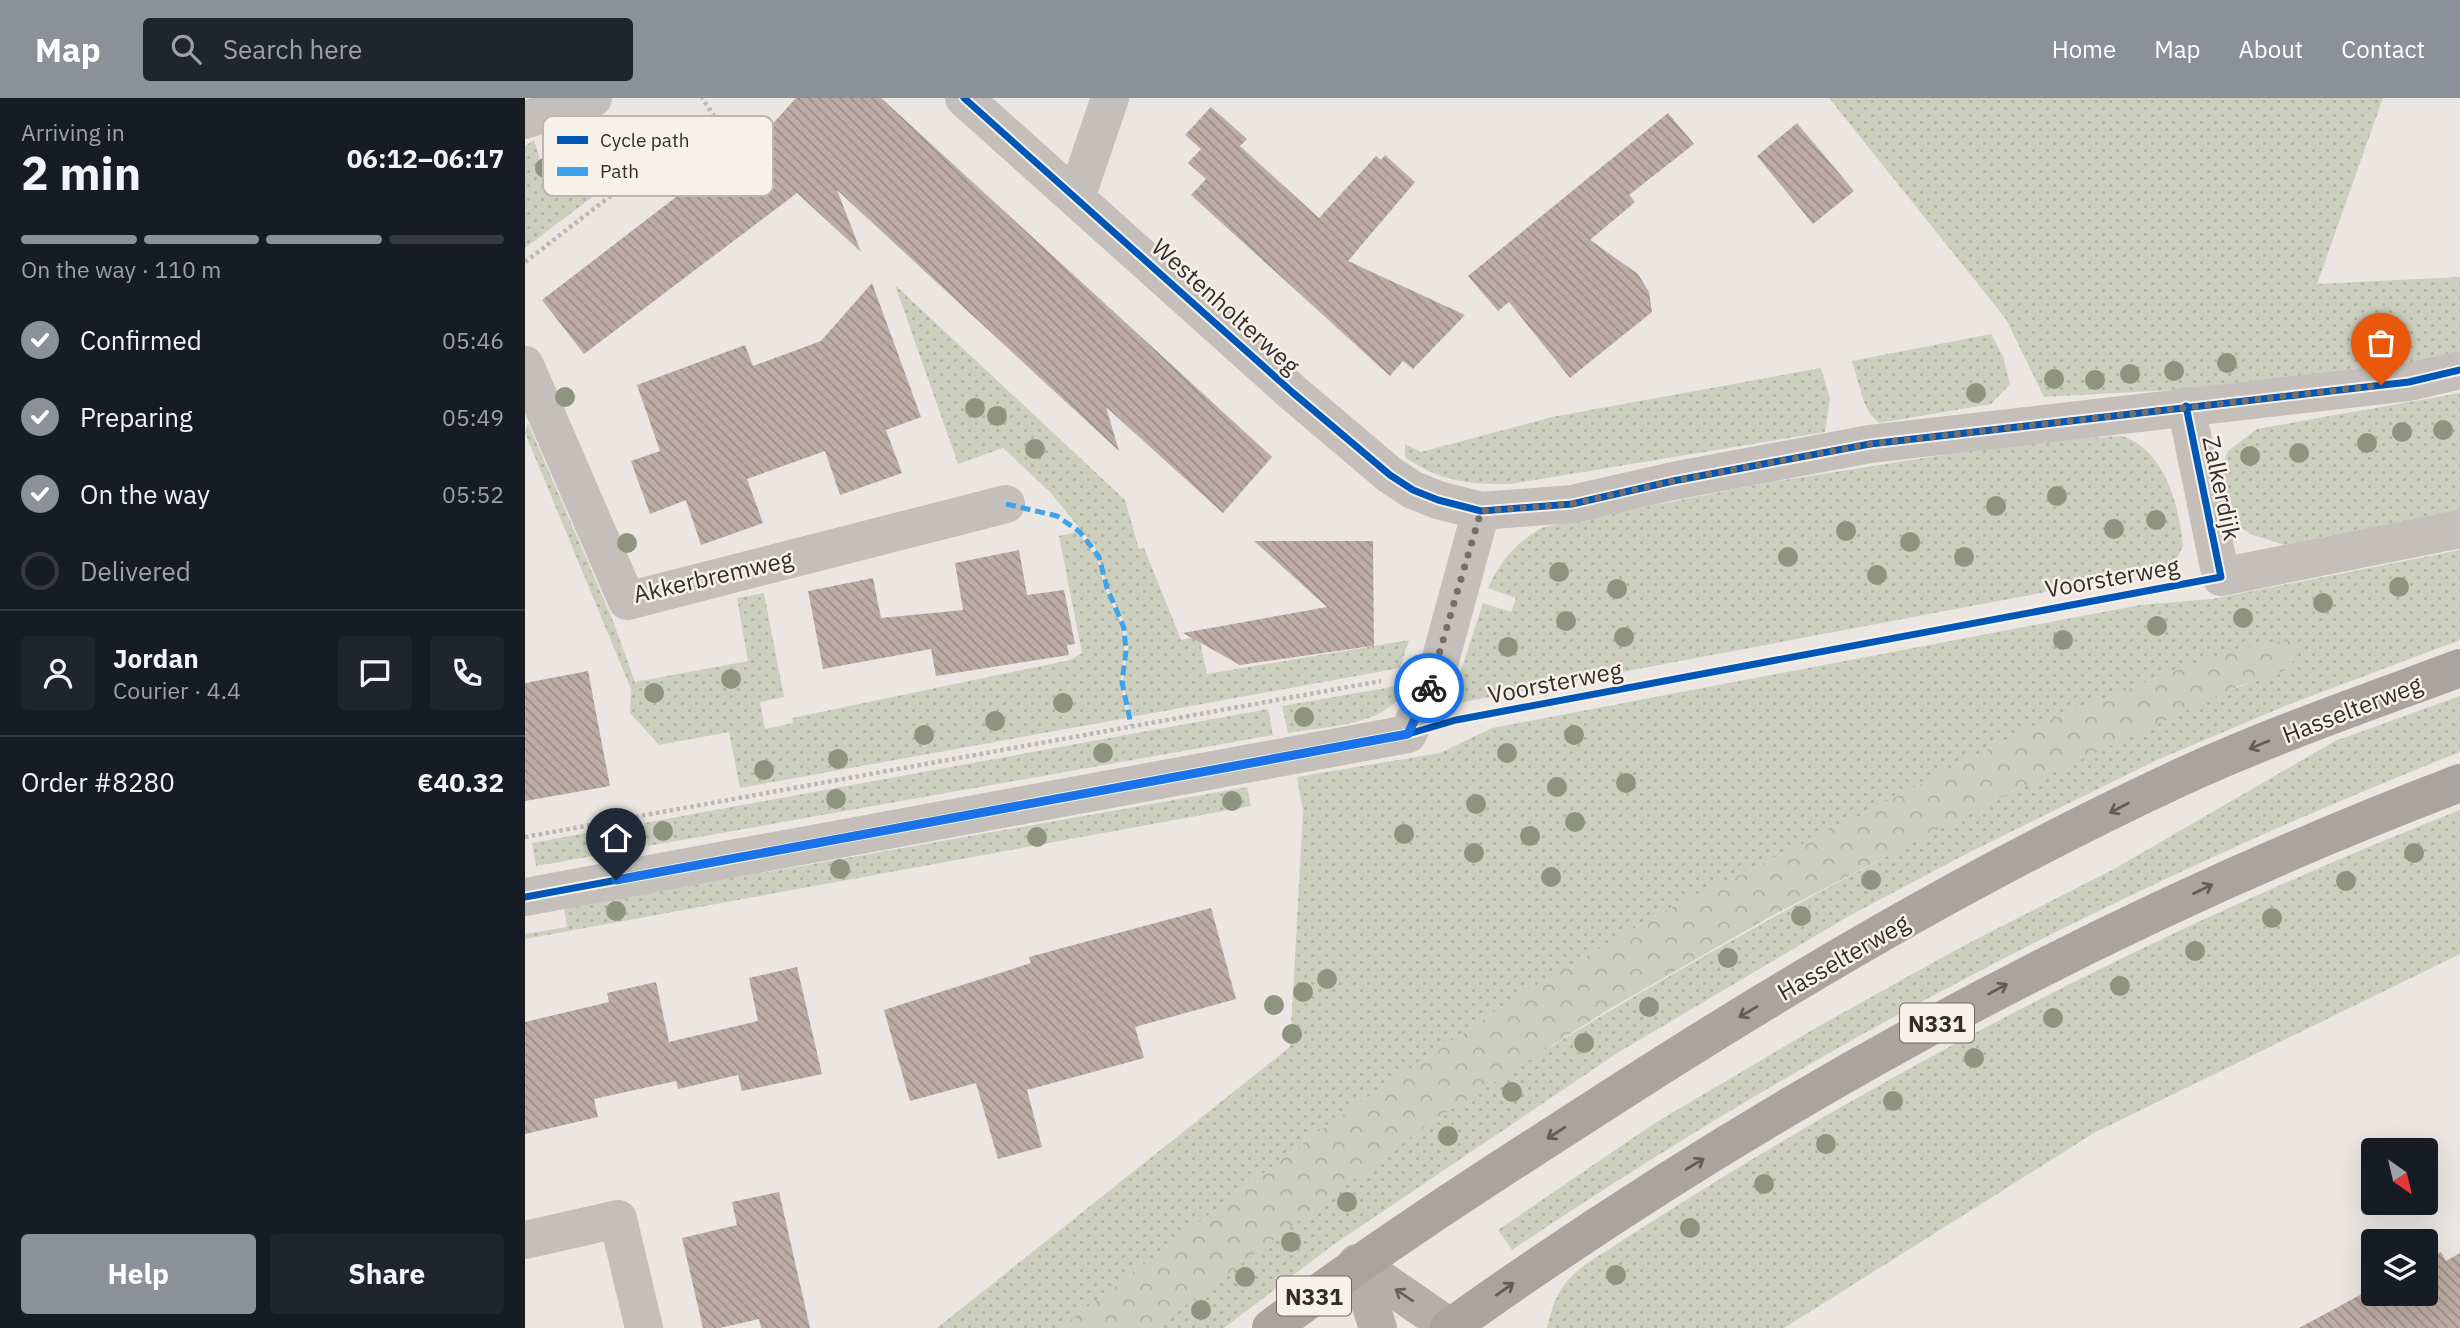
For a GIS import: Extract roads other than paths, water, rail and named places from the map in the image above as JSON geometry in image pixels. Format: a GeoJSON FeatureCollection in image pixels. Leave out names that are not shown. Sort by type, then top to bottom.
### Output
{"type":"FeatureCollection","features":[{"type":"Feature","properties":{"kind":"main road","name":"Hasselterweg"},"geometry":{"type":"LineString","coordinates":[[1272,1328],[1357,1263],[1689,1047],[1842,956],[2019,859],[2180,777],[2343,711],[2460,668]]}},
{"type":"Feature","properties":{"kind":"main road","name":"N331"},"geometry":{"type":"LineString","coordinates":[[1450,1328],[1600,1222],[1806,1097],[2017,978],[2215,883],[2460,783]]}},
{"type":"Feature","properties":{"kind":"main road"},"geometry":{"type":"LineString","coordinates":[[1357,1263],[1450,1328]]}},
{"type":"Feature","properties":{"kind":"main road"},"geometry":{"type":"LineString","coordinates":[[1357,1263],[1378,1328]]}},
{"type":"Feature","properties":{"kind":"street"},"geometry":{"type":"LineString","coordinates":[[525,120],[593,98]]}},
{"type":"Feature","properties":{"kind":"street","name":"Westenholterweg"},"geometry":{"type":"LineString","coordinates":[[964,98],[1390,475],[1413,490],[1438,500],[1481,511]]}},
{"type":"Feature","properties":{"kind":"street"},"geometry":{"type":"LineString","coordinates":[[1076,198],[1110,98]]}},
{"type":"Feature","properties":{"kind":"street","name":"Akkerbremweg"},"geometry":{"type":"LineString","coordinates":[[525,365],[627,601],[1006,504]]}},
{"type":"Feature","properties":{"kind":"street","name":"Zalkerdijk"},"geometry":{"type":"LineString","coordinates":[[1481,511],[1572,504],[1673,481],[1870,444],[2409,382],[2460,370]]}},
{"type":"Feature","properties":{"kind":"street","name":"Zalkerdijk"},"geometry":{"type":"LineString","coordinates":[[2186,406],[2221,578],[2460,528]]}},
{"type":"Feature","properties":{"kind":"street"},"geometry":{"type":"LineString","coordinates":[[525,897],[1408,734],[1437,672],[1481,511]]}},
{"type":"Feature","properties":{"kind":"street"},"geometry":{"type":"LineString","coordinates":[[525,1240],[618,1219],[644,1328]]}}]}
